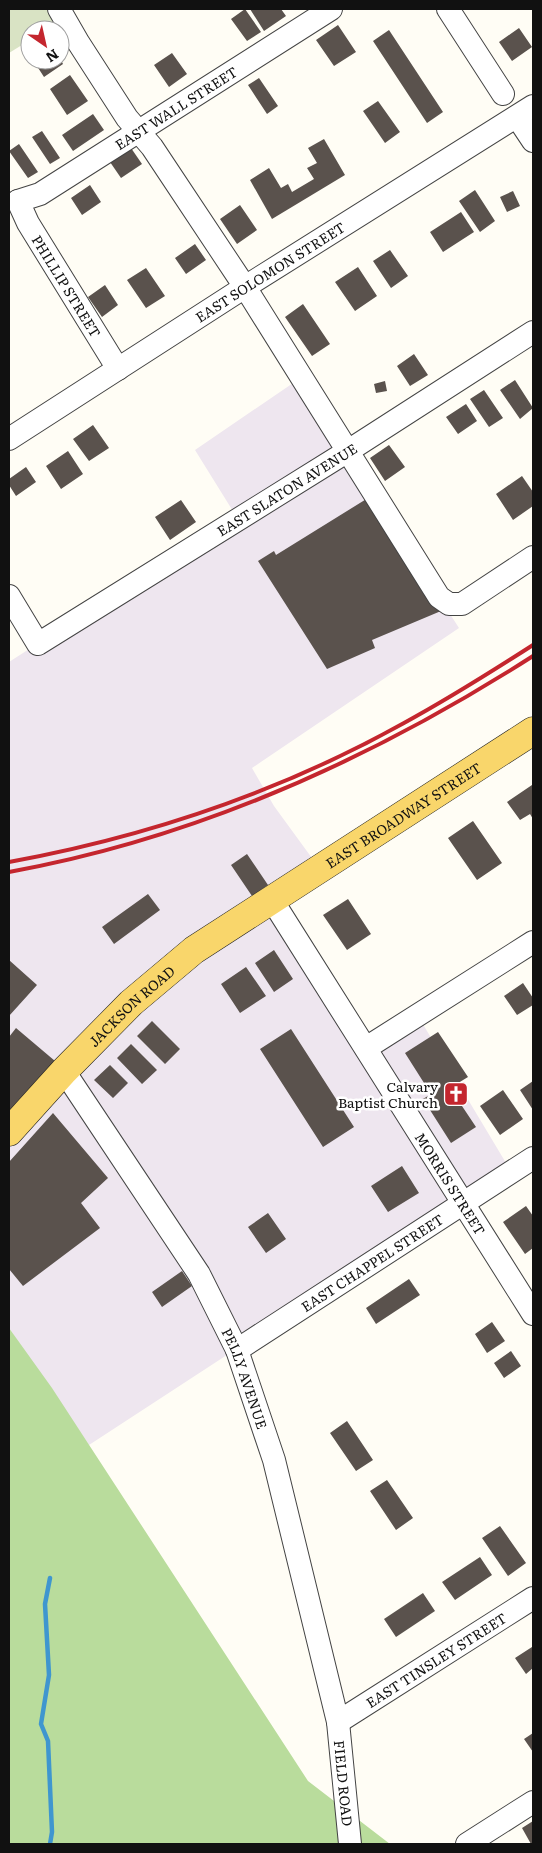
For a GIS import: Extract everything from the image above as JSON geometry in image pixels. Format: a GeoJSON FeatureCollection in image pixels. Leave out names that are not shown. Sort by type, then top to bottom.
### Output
{"type":"FeatureCollection","features":[{"type":"Feature","properties":{"kind":"main road","name":"EAST BROADWAY STREET"},"geometry":{"type":"LineString","coordinates":[[272,900],[533,731]]}},
{"type":"Feature","properties":{"kind":"main road","name":"JACKSON ROAD"},"geometry":{"type":"LineString","coordinates":[[9,1132],[64,1071],[132,1004],[194,950],[272,900]]}},
{"type":"Feature","properties":{"kind":"street"},"geometry":{"type":"LineString","coordinates":[[59,9],[92,65],[127,118],[152,147],[245,287],[439,597],[449,604],[462,604],[533,557]]}},
{"type":"Feature","properties":{"kind":"street","name":"EAST WALL STREET"},"geometry":{"type":"LineString","coordinates":[[13,199],[40,194],[331,9]]}},
{"type":"Feature","properties":{"kind":"street"},"geometry":{"type":"LineString","coordinates":[[448,9],[503,94]]}},
{"type":"Feature","properties":{"kind":"street"},"geometry":{"type":"LineString","coordinates":[[525,111],[533,141]]}},
{"type":"Feature","properties":{"kind":"street","name":"EAST SOLOMON STREET"},"geometry":{"type":"LineString","coordinates":[[9,439],[245,287],[525,111]]}},
{"type":"Feature","properties":{"kind":"street","name":"PHILLIP STREET"},"geometry":{"type":"LineString","coordinates":[[13,199],[118,369]]}},
{"type":"Feature","properties":{"kind":"street"},"geometry":{"type":"LineString","coordinates":[[212,308],[230,265]]}},
{"type":"Feature","properties":{"kind":"street","name":"EAST SLATON AVENUE"},"geometry":{"type":"LineString","coordinates":[[9,596],[38,644],[348,451],[533,332]]}},
{"type":"Feature","properties":{"kind":"street","name":"MORRIS STREET"},"geometry":{"type":"LineString","coordinates":[[272,900],[533,1314]]}},
{"type":"Feature","properties":{"kind":"street"},"geometry":{"type":"LineString","coordinates":[[366,1048],[533,942]]}},
{"type":"Feature","properties":{"kind":"street","name":"PELLY AVENUE"},"geometry":{"type":"LineString","coordinates":[[64,1071],[199,1274],[237,1350],[274,1460],[338,1722]]}},
{"type":"Feature","properties":{"kind":"street","name":"EAST CHAPPEL STREET"},"geometry":{"type":"LineString","coordinates":[[237,1350],[533,1158]]}},
{"type":"Feature","properties":{"kind":"street","name":"EAST TINSLEY STREET"},"geometry":{"type":"LineString","coordinates":[[338,1722],[533,1598]]}},
{"type":"Feature","properties":{"kind":"street","name":"FIELD ROAD"},"geometry":{"type":"LineString","coordinates":[[338,1722],[350,1844]]}},
{"type":"Feature","properties":{"kind":"street"},"geometry":{"type":"LineString","coordinates":[[467,1844],[533,1802]]}},
{"type":"Feature","properties":{"kind":"shaded area"},"geometry":{"type":"Polygon","coordinates":[[[299,379],[459,628],[252,768],[274,806],[317,865],[273,895],[368,1044],[418,1016],[509,1168],[464,1200],[89,1445],[9,1328],[9,662],[236,516],[195,450],[299,379]]]}},
{"type":"Feature","properties":{"kind":"green space"},"geometry":{"type":"Polygon","coordinates":[[[9,9],[50,9],[54,20],[20,20],[20,46],[9,53],[9,9]]]}},
{"type":"Feature","properties":{"kind":"green space"},"geometry":{"type":"Polygon","coordinates":[[[9,1328],[52,1388],[308,1781],[390,1844],[9,1844],[9,1328]]]}},
{"type":"Feature","properties":{"kind":"building"},"geometry":{"type":"Polygon","coordinates":[[[245,9],[261,32],[247,41],[231,19],[245,9]]]}},
{"type":"Feature","properties":{"kind":"building"},"geometry":{"type":"Polygon","coordinates":[[[250,9],[281,9],[286,16],[264,31],[250,9]]]}},
{"type":"Feature","properties":{"kind":"building"},"geometry":{"type":"Polygon","coordinates":[[[338,25],[356,52],[334,66],[316,40],[338,25]]]}},
{"type":"Feature","properties":{"kind":"building"},"geometry":{"type":"Polygon","coordinates":[[[519,28],[532,47],[512,61],[499,42],[519,28]]]}},
{"type":"Feature","properties":{"kind":"building"},"geometry":{"type":"Polygon","coordinates":[[[389,30],[443,112],[427,123],[373,41],[389,30]]]}},
{"type":"Feature","properties":{"kind":"building"},"geometry":{"type":"Polygon","coordinates":[[[172,53],[187,74],[169,87],[154,65],[172,53]]]}},
{"type":"Feature","properties":{"kind":"building"},"geometry":{"type":"Polygon","coordinates":[[[39,70],[54,70],[44,77],[39,70]]]}},
{"type":"Feature","properties":{"kind":"building"},"geometry":{"type":"Polygon","coordinates":[[[70,75],[88,101],[67,115],[50,89],[70,75]]]}},
{"type":"Feature","properties":{"kind":"building"},"geometry":{"type":"Polygon","coordinates":[[[259,78],[278,106],[267,114],[248,85],[259,78]]]}},
{"type":"Feature","properties":{"kind":"building"},"geometry":{"type":"Polygon","coordinates":[[[378,101],[400,132],[385,143],[363,111],[378,101]]]}},
{"type":"Feature","properties":{"kind":"building"},"geometry":{"type":"Polygon","coordinates":[[[93,114],[104,130],[73,151],[62,135],[93,114]]]}},
{"type":"Feature","properties":{"kind":"building"},"geometry":{"type":"Polygon","coordinates":[[[42,131],[60,158],[50,164],[32,137],[42,131]]]}},
{"type":"Feature","properties":{"kind":"building"},"geometry":{"type":"Polygon","coordinates":[[[324,139],[345,175],[272,219],[250,180],[269,168],[281,188],[288,184],[292,192],[314,179],[307,168],[317,163],[308,148],[324,139]]]}},
{"type":"Feature","properties":{"kind":"building"},"geometry":{"type":"Polygon","coordinates":[[[19,144],[38,172],[28,178],[9,151],[19,144]]]}},
{"type":"Feature","properties":{"kind":"building"},"geometry":{"type":"Polygon","coordinates":[[[131,148],[142,164],[121,178],[110,162],[131,148]]]}},
{"type":"Feature","properties":{"kind":"building"},"geometry":{"type":"Polygon","coordinates":[[[90,185],[101,202],[82,215],[71,198],[90,185]]]}},
{"type":"Feature","properties":{"kind":"building"},"geometry":{"type":"Polygon","coordinates":[[[475,190],[495,221],[480,232],[459,201],[475,190]]]}},
{"type":"Feature","properties":{"kind":"building"},"geometry":{"type":"Polygon","coordinates":[[[513,191],[520,206],[507,212],[500,197],[513,191]]]}},
{"type":"Feature","properties":{"kind":"building"},"geometry":{"type":"Polygon","coordinates":[[[240,205],[257,230],[237,244],[220,219],[240,205]]]}},
{"type":"Feature","properties":{"kind":"building"},"geometry":{"type":"Polygon","coordinates":[[[461,212],[474,232],[443,252],[430,232],[461,212]]]}},
{"type":"Feature","properties":{"kind":"building"},"geometry":{"type":"Polygon","coordinates":[[[195,244],[206,260],[186,274],[175,258],[195,244]]]}},
{"type":"Feature","properties":{"kind":"building"},"geometry":{"type":"Polygon","coordinates":[[[390,250],[408,276],[391,288],[373,261],[390,250]]]}},
{"type":"Feature","properties":{"kind":"building"},"geometry":{"type":"Polygon","coordinates":[[[358,267],[377,296],[355,311],[335,282],[358,267]]]}},
{"type":"Feature","properties":{"kind":"building"},"geometry":{"type":"Polygon","coordinates":[[[146,268],[165,296],[146,308],[127,280],[146,268]]]}},
{"type":"Feature","properties":{"kind":"building"},"geometry":{"type":"Polygon","coordinates":[[[105,285],[118,305],[102,317],[88,297],[105,285]]]}},
{"type":"Feature","properties":{"kind":"building"},"geometry":{"type":"Polygon","coordinates":[[[303,304],[330,344],[312,356],[285,317],[303,304]]]}},
{"type":"Feature","properties":{"kind":"building"},"geometry":{"type":"Polygon","coordinates":[[[414,354],[428,375],[410,386],[397,366],[414,354]]]}},
{"type":"Feature","properties":{"kind":"building"},"geometry":{"type":"Polygon","coordinates":[[[515,380],[533,408],[520,419],[500,390],[515,380]]]}},
{"type":"Feature","properties":{"kind":"building"},"geometry":{"type":"Polygon","coordinates":[[[385,381],[387,391],[376,393],[374,384],[385,381]]]}},
{"type":"Feature","properties":{"kind":"building"},"geometry":{"type":"Polygon","coordinates":[[[484,390],[503,418],[489,427],[470,399],[484,390]]]}},
{"type":"Feature","properties":{"kind":"building"},"geometry":{"type":"Polygon","coordinates":[[[466,404],[477,421],[458,434],[446,417],[466,404]]]}},
{"type":"Feature","properties":{"kind":"building"},"geometry":{"type":"Polygon","coordinates":[[[93,425],[109,448],[89,461],[73,439],[93,425]]]}},
{"type":"Feature","properties":{"kind":"building"},"geometry":{"type":"Polygon","coordinates":[[[389,445],[405,467],[385,481],[370,458],[389,445]]]}},
{"type":"Feature","properties":{"kind":"building"},"geometry":{"type":"Polygon","coordinates":[[[68,451],[83,474],[61,489],[46,466],[68,451]]]}},
{"type":"Feature","properties":{"kind":"building"},"geometry":{"type":"Polygon","coordinates":[[[26,467],[36,482],[16,496],[9,485],[9,479],[26,467]]]}},
{"type":"Feature","properties":{"kind":"building"},"geometry":{"type":"Polygon","coordinates":[[[522,476],[533,492],[533,506],[513,520],[496,494],[522,476]]]}},
{"type":"Feature","properties":{"kind":"building"},"geometry":{"type":"Polygon","coordinates":[[[368,498],[441,611],[372,640],[375,648],[327,669],[258,561],[274,551],[276,555],[368,498]]]}},
{"type":"Feature","properties":{"kind":"building"},"geometry":{"type":"Polygon","coordinates":[[[181,500],[196,522],[170,540],[155,517],[181,500]]]}},
{"type":"Feature","properties":{"kind":"building"},"geometry":{"type":"Polygon","coordinates":[[[532,785],[533,819],[530,814],[520,820],[507,802],[532,785]]]}},
{"type":"Feature","properties":{"kind":"building"},"geometry":{"type":"Polygon","coordinates":[[[473,821],[502,863],[477,880],[448,838],[473,821]]]}},
{"type":"Feature","properties":{"kind":"building"},"geometry":{"type":"Polygon","coordinates":[[[247,854],[268,885],[252,896],[231,865],[247,854]]]}},
{"type":"Feature","properties":{"kind":"building"},"geometry":{"type":"Polygon","coordinates":[[[148,894],[160,910],[114,944],[102,927],[148,894]]]}},
{"type":"Feature","properties":{"kind":"building"},"geometry":{"type":"Polygon","coordinates":[[[348,899],[371,934],[347,950],[323,915],[348,899]]]}},
{"type":"Feature","properties":{"kind":"building"},"geometry":{"type":"Polygon","coordinates":[[[274,950],[293,979],[274,992],[255,963],[274,950]]]}},
{"type":"Feature","properties":{"kind":"building"},"geometry":{"type":"Polygon","coordinates":[[[9,960],[37,985],[9,1016],[9,960]]]}},
{"type":"Feature","properties":{"kind":"building"},"geometry":{"type":"Polygon","coordinates":[[[246,967],[266,996],[240,1013],[221,984],[246,967]]]}},
{"type":"Feature","properties":{"kind":"building"},"geometry":{"type":"Polygon","coordinates":[[[523,983],[533,998],[533,1005],[517,1015],[504,996],[523,983]]]}},
{"type":"Feature","properties":{"kind":"building"},"geometry":{"type":"Polygon","coordinates":[[[152,1021],[180,1049],[165,1064],[137,1036],[152,1021]]]}},
{"type":"Feature","properties":{"kind":"building"},"geometry":{"type":"Polygon","coordinates":[[[16,1028],[55,1061],[9,1114],[9,1037],[16,1028]]]}},
{"type":"Feature","properties":{"kind":"building"},"geometry":{"type":"Polygon","coordinates":[[[291,1029],[354,1127],[323,1147],[260,1049],[291,1029]]]}},
{"type":"Feature","properties":{"kind":"building"},"geometry":{"type":"Polygon","coordinates":[[[438,1032],[468,1077],[450,1088],[476,1127],[451,1143],[423,1099],[431,1094],[405,1053],[438,1032]]]}},
{"type":"Feature","properties":{"kind":"building"},"geometry":{"type":"Polygon","coordinates":[[[131,1044],[157,1070],[142,1084],[117,1058],[131,1044]]]}},
{"type":"Feature","properties":{"kind":"building"},"geometry":{"type":"Polygon","coordinates":[[[110,1065],[128,1083],[113,1098],[94,1080],[110,1065]]]}},
{"type":"Feature","properties":{"kind":"building"},"geometry":{"type":"Polygon","coordinates":[[[533,1081],[533,1110],[520,1090],[533,1081]]]}},
{"type":"Feature","properties":{"kind":"building"},"geometry":{"type":"Polygon","coordinates":[[[503,1090],[523,1119],[500,1135],[480,1106],[503,1090]]]}},
{"type":"Feature","properties":{"kind":"building"},"geometry":{"type":"Polygon","coordinates":[[[53,1113],[108,1178],[81,1203],[100,1228],[23,1286],[9,1269],[9,1162],[53,1113]]]}},
{"type":"Feature","properties":{"kind":"building"},"geometry":{"type":"Polygon","coordinates":[[[402,1166],[419,1193],[388,1212],[371,1186],[402,1166]]]}},
{"type":"Feature","properties":{"kind":"building"},"geometry":{"type":"Polygon","coordinates":[[[526,1206],[533,1216],[533,1248],[525,1254],[503,1222],[526,1206]]]}},
{"type":"Feature","properties":{"kind":"building"},"geometry":{"type":"Polygon","coordinates":[[[268,1213],[286,1239],[266,1253],[248,1227],[268,1213]]]}},
{"type":"Feature","properties":{"kind":"building"},"geometry":{"type":"Polygon","coordinates":[[[182,1271],[192,1286],[162,1307],[152,1292],[182,1271]]]}},
{"type":"Feature","properties":{"kind":"building"},"geometry":{"type":"Polygon","coordinates":[[[409,1279],[420,1295],[376,1324],[366,1308],[409,1279]]]}},
{"type":"Feature","properties":{"kind":"building"},"geometry":{"type":"Polygon","coordinates":[[[492,1322],[505,1341],[487,1353],[475,1334],[492,1322]]]}},
{"type":"Feature","properties":{"kind":"building"},"geometry":{"type":"Polygon","coordinates":[[[511,1351],[521,1366],[504,1378],[494,1363],[511,1351]]]}},
{"type":"Feature","properties":{"kind":"building"},"geometry":{"type":"Polygon","coordinates":[[[347,1421],[373,1460],[356,1471],[330,1433],[347,1421]]]}},
{"type":"Feature","properties":{"kind":"building"},"geometry":{"type":"Polygon","coordinates":[[[387,1480],[413,1518],[396,1530],[370,1491],[387,1480]]]}},
{"type":"Feature","properties":{"kind":"building"},"geometry":{"type":"Polygon","coordinates":[[[500,1526],[526,1563],[508,1576],[482,1538],[500,1526]]]}},
{"type":"Feature","properties":{"kind":"building"},"geometry":{"type":"Polygon","coordinates":[[[480,1557],[492,1575],[455,1600],[442,1582],[480,1557]]]}},
{"type":"Feature","properties":{"kind":"building"},"geometry":{"type":"Polygon","coordinates":[[[423,1593],[435,1611],[396,1637],[384,1619],[423,1593]]]}},
{"type":"Feature","properties":{"kind":"building"},"geometry":{"type":"Polygon","coordinates":[[[532,1647],[533,1668],[526,1674],[515,1658],[532,1647]]]}},
{"type":"Feature","properties":{"kind":"building"},"geometry":{"type":"Polygon","coordinates":[[[533,1733],[533,1752],[524,1739],[533,1733]]]}},
{"type":"Feature","properties":{"kind":"building"},"geometry":{"type":"Polygon","coordinates":[[[533,1821],[533,1844],[531,1844],[522,1828],[533,1821]]]}},
{"type":"Feature","properties":{"kind":"waterway"},"geometry":{"type":"LineString","coordinates":[[50,1578],[45,1604],[49,1675],[41,1724],[48,1741],[52,1832],[50,1844]]}},
{"type":"Feature","properties":{"kind":"railway"},"geometry":{"type":"LineString","coordinates":[[9,862],[60,852],[162,825],[262,790],[310,770],[404,723],[533,645]]}},
{"type":"Feature","properties":{"kind":"railway"},"geometry":{"type":"LineString","coordinates":[[9,872],[79,857],[148,838],[215,816],[282,790],[346,761],[410,728],[533,656]]}},
{"type":"Feature","properties":{"kind":"place","name":"Calvary Baptist Church"},"geometry":{"type":"Point","coordinates":[456,1094]}}]}
